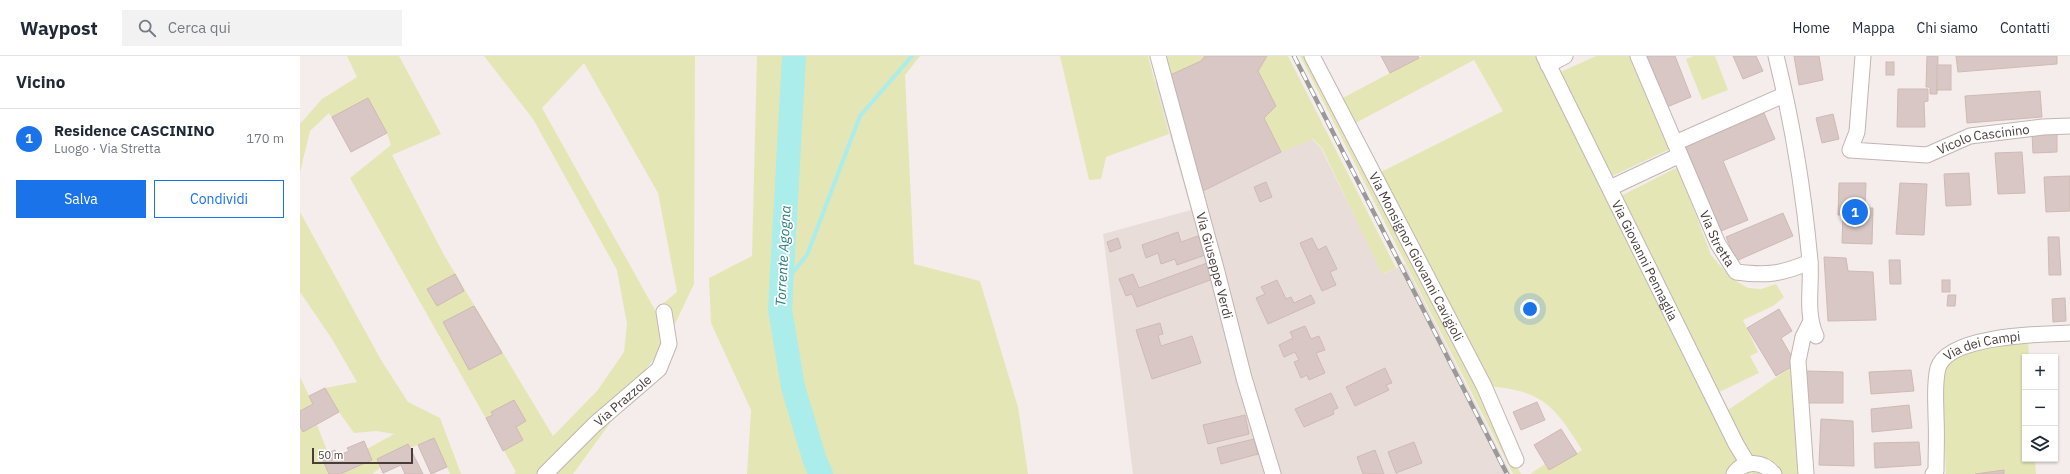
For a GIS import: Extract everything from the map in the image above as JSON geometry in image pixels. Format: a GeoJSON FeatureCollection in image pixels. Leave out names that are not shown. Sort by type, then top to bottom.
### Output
{"type":"FeatureCollection","features":[{"type":"Feature","properties":{"kind":"street","name":"Via Giuseppe Verdi"},"geometry":{"type":"LineString","coordinates":[[1158,56],[1217,272],[1244,378],[1273,474]]}},
{"type":"Feature","properties":{"kind":"street","name":"Via Monsignor Giovanni Cavigioli"},"geometry":{"type":"LineString","coordinates":[[1312,56],[1484,386],[1516,460]]}},
{"type":"Feature","properties":{"kind":"street"},"geometry":{"type":"LineString","coordinates":[[1546,60],[1566,56]]}},
{"type":"Feature","properties":{"kind":"street","name":"Via Stretta"},"geometry":{"type":"LineString","coordinates":[[1638,56],[1718,244],[1736,272],[1759,275],[1784,272],[1810,262]]}},
{"type":"Feature","properties":{"kind":"street"},"geometry":{"type":"LineString","coordinates":[[1776,56],[1802,194],[1810,262],[1813,330],[1803,337],[1798,361],[1806,474]]}},
{"type":"Feature","properties":{"kind":"street","name":"Vicolo Cascinino"},"geometry":{"type":"LineString","coordinates":[[1863,56],[1857,132],[1850,150],[1927,155],[1970,136],[2070,126]]}},
{"type":"Feature","properties":{"kind":"street","name":"Via Giovanni Pennaglia"},"geometry":{"type":"LineString","coordinates":[[1546,60],[1736,444],[1748,464]]}},
{"type":"Feature","properties":{"kind":"street"},"geometry":{"type":"LineString","coordinates":[[1610,188],[1678,149],[1784,95]]}},
{"type":"Feature","properties":{"kind":"street","name":"Via Prazzole"},"geometry":{"type":"LineString","coordinates":[[546,474],[595,424],[659,369],[669,344],[664,312]]}},
{"type":"Feature","properties":{"kind":"street","name":"Via dei Campi"},"geometry":{"type":"LineString","coordinates":[[1933,474],[1936,471],[1936,384],[1938,367],[1948,354],[1964,346],[2000,339],[2036,334],[2070,333]]}},
{"type":"Feature","properties":{"kind":"street"},"geometry":{"type":"LineString","coordinates":[[1734,474],[1741,467],[1748,464],[1763,465],[1774,474]]}},
{"type":"Feature","properties":{"kind":"shaded area"},"geometry":{"type":"Polygon","coordinates":[[[1205,56],[1266,56],[1258,71],[1276,106],[1264,118],[1281,151],[1312,139],[1321,148],[1383,274],[1405,264],[1511,474],[1133,474],[1103,234],[1191,210],[1155,82],[1201,61],[1205,56]]]}},
{"type":"Feature","properties":{"kind":"green space"},"geometry":{"type":"Polygon","coordinates":[[[347,56],[399,56],[441,134],[392,155],[444,255],[553,436],[597,391],[624,352],[627,324],[617,270],[533,119],[484,56],[695,56],[694,284],[665,345],[637,380],[618,412],[573,474],[514,474],[516,472],[350,178],[391,145],[387,133],[351,152],[329,113],[310,131],[300,172],[300,124],[322,99],[357,77],[347,56]],[[584,63],[542,108],[655,310],[677,292],[658,193],[584,63]]]}},
{"type":"Feature","properties":{"kind":"green space"},"geometry":{"type":"Polygon","coordinates":[[[757,56],[920,56],[905,75],[914,264],[980,281],[1018,407],[1028,474],[747,474],[751,410],[711,323],[709,278],[752,256],[757,56]]]}},
{"type":"Feature","properties":{"kind":"green space"},"geometry":{"type":"Polygon","coordinates":[[[1060,56],[1148,56],[1169,134],[1106,157],[1101,179],[1089,180],[1060,56]]]}},
{"type":"Feature","properties":{"kind":"green space"},"geometry":{"type":"Polygon","coordinates":[[[1164,56],[1205,56],[1201,61],[1168,76],[1164,56]]]}},
{"type":"Feature","properties":{"kind":"green space"},"geometry":{"type":"Polygon","coordinates":[[[1267,56],[1288,56],[1396,268],[1382,274],[1322,148],[1313,139],[1281,152],[1264,118],[1276,106],[1258,71],[1267,56]]]}},
{"type":"Feature","properties":{"kind":"green space"},"geometry":{"type":"Polygon","coordinates":[[[1300,56],[1304,56],[1521,474],[1513,474],[1300,56]]]}},
{"type":"Feature","properties":{"kind":"green space"},"geometry":{"type":"Polygon","coordinates":[[[1422,56],[1544,56],[1554,75],[1596,56],[1630,56],[1674,147],[1606,179],[1615,199],[1678,167],[1711,255],[1731,278],[1748,288],[1761,289],[1776,284],[1784,297],[1773,306],[1743,320],[1758,352],[1750,356],[1759,373],[1713,395],[1722,414],[1796,364],[1806,474],[1530,474],[1545,464],[1549,470],[1582,450],[1562,421],[1544,402],[1519,391],[1484,386],[1375,175],[1503,111],[1474,60],[1350,126],[1337,101],[1422,56]]]}},
{"type":"Feature","properties":{"kind":"green space"},"geometry":{"type":"Polygon","coordinates":[[[1694,56],[1715,56],[1728,90],[1702,100],[1686,59],[1694,56]]]}},
{"type":"Feature","properties":{"kind":"green space"},"geometry":{"type":"Polygon","coordinates":[[[300,212],[381,360],[408,402],[440,418],[461,474],[450,474],[434,438],[410,448],[408,444],[377,459],[381,467],[372,474],[340,474],[372,460],[367,449],[394,434],[376,431],[354,433],[339,412],[325,388],[357,382],[332,339],[300,292],[300,212]]]}},
{"type":"Feature","properties":{"kind":"green space"},"geometry":{"type":"Polygon","coordinates":[[[2028,340],[2029,354],[2022,354],[2022,462],[2035,462],[2036,474],[1946,474],[1942,381],[1948,362],[1962,353],[2028,340]]]}},
{"type":"Feature","properties":{"kind":"green space"},"geometry":{"type":"Polygon","coordinates":[[[300,377],[313,404],[300,411],[300,377]]]}},
{"type":"Feature","properties":{"kind":"green space"},"geometry":{"type":"Polygon","coordinates":[[[317,425],[328,453],[321,457],[329,474],[300,474],[300,426],[303,432],[317,425]]]}},
{"type":"Feature","properties":{"kind":"building"},"geometry":{"type":"Polygon","coordinates":[[[1205,56],[1267,56],[1258,71],[1276,106],[1264,118],[1281,152],[1203,191],[1168,76],[1201,61],[1205,56]]]}},
{"type":"Feature","properties":{"kind":"building"},"geometry":{"type":"Polygon","coordinates":[[[1381,56],[1418,56],[1419,58],[1390,73],[1381,56]]]}},
{"type":"Feature","properties":{"kind":"building"},"geometry":{"type":"Polygon","coordinates":[[[1646,56],[1675,56],[1691,97],[1667,107],[1646,56]]]}},
{"type":"Feature","properties":{"kind":"building"},"geometry":{"type":"Polygon","coordinates":[[[1733,56],[1756,56],[1763,71],[1743,79],[1733,56]]]}},
{"type":"Feature","properties":{"kind":"building"},"geometry":{"type":"Polygon","coordinates":[[[1794,56],[1819,56],[1823,80],[1799,85],[1794,56]]]}},
{"type":"Feature","properties":{"kind":"building"},"geometry":{"type":"Polygon","coordinates":[[[1927,56],[1938,56],[1937,94],[1930,94],[1930,87],[1926,87],[1927,56]]]}},
{"type":"Feature","properties":{"kind":"building"},"geometry":{"type":"Polygon","coordinates":[[[1956,56],[2057,56],[2057,64],[1958,72],[1956,56]]]}},
{"type":"Feature","properties":{"kind":"building"},"geometry":{"type":"Polygon","coordinates":[[[1886,62],[1894,62],[1894,75],[1886,75],[1886,62]]]}},
{"type":"Feature","properties":{"kind":"building"},"geometry":{"type":"Polygon","coordinates":[[[1937,65],[1951,65],[1951,90],[1937,90],[1937,65]]]}},
{"type":"Feature","properties":{"kind":"building"},"geometry":{"type":"Polygon","coordinates":[[[1898,89],[1928,89],[1928,101],[1924,102],[1925,127],[1897,127],[1898,89]]]}},
{"type":"Feature","properties":{"kind":"building"},"geometry":{"type":"Polygon","coordinates":[[[2040,91],[2042,117],[1967,123],[1965,96],[2040,91]]]}},
{"type":"Feature","properties":{"kind":"building"},"geometry":{"type":"Polygon","coordinates":[[[368,98],[387,133],[351,152],[332,117],[368,98]]]}},
{"type":"Feature","properties":{"kind":"building"},"geometry":{"type":"Polygon","coordinates":[[[1764,113],[1775,139],[1723,161],[1748,220],[1721,231],[1685,146],[1764,113]]]}},
{"type":"Feature","properties":{"kind":"building"},"geometry":{"type":"Polygon","coordinates":[[[1833,114],[1839,139],[1822,143],[1816,118],[1833,114]]]}},
{"type":"Feature","properties":{"kind":"building"},"geometry":{"type":"Polygon","coordinates":[[[2057,132],[2057,152],[2033,153],[2032,133],[2057,132]]]}},
{"type":"Feature","properties":{"kind":"building"},"geometry":{"type":"Polygon","coordinates":[[[2022,152],[2025,193],[1998,194],[1995,153],[2022,152]]]}},
{"type":"Feature","properties":{"kind":"building"},"geometry":{"type":"Polygon","coordinates":[[[1969,173],[1971,205],[1946,206],[1944,174],[1969,173]]]}},
{"type":"Feature","properties":{"kind":"building"},"geometry":{"type":"Polygon","coordinates":[[[2070,176],[2070,211],[2046,212],[2044,177],[2070,176]]]}},
{"type":"Feature","properties":{"kind":"building"},"geometry":{"type":"Polygon","coordinates":[[[1266,182],[1272,197],[1260,202],[1254,187],[1266,182]]]}},
{"type":"Feature","properties":{"kind":"building"},"geometry":{"type":"Polygon","coordinates":[[[1839,183],[1866,183],[1865,208],[1873,208],[1872,244],[1842,243],[1843,215],[1838,215],[1839,183]]]}},
{"type":"Feature","properties":{"kind":"building"},"geometry":{"type":"Polygon","coordinates":[[[1900,183],[1927,184],[1924,235],[1896,234],[1900,183]]]}},
{"type":"Feature","properties":{"kind":"building"},"geometry":{"type":"Polygon","coordinates":[[[1783,213],[1793,236],[1736,261],[1726,237],[1783,213]]]}},
{"type":"Feature","properties":{"kind":"building"},"geometry":{"type":"Polygon","coordinates":[[[1178,232],[1181,242],[1198,236],[1205,255],[1177,265],[1175,259],[1161,264],[1158,253],[1146,258],[1142,245],[1178,232]]]}},
{"type":"Feature","properties":{"kind":"building"},"geometry":{"type":"Polygon","coordinates":[[[2048,237],[2059,237],[2061,275],[2049,275],[2048,237]]]}},
{"type":"Feature","properties":{"kind":"building"},"geometry":{"type":"Polygon","coordinates":[[[1118,238],[1121,248],[1110,252],[1107,242],[1118,238]]]}},
{"type":"Feature","properties":{"kind":"building"},"geometry":{"type":"Polygon","coordinates":[[[1312,238],[1318,250],[1326,246],[1337,269],[1330,272],[1336,285],[1322,291],[1300,243],[1312,238]]]}},
{"type":"Feature","properties":{"kind":"building"},"geometry":{"type":"Polygon","coordinates":[[[1824,257],[1846,258],[1848,271],[1873,272],[1876,320],[1828,321],[1824,257]]]}},
{"type":"Feature","properties":{"kind":"building"},"geometry":{"type":"Polygon","coordinates":[[[1889,260],[1900,260],[1901,284],[1890,284],[1889,260]]]}},
{"type":"Feature","properties":{"kind":"building"},"geometry":{"type":"Polygon","coordinates":[[[1207,263],[1213,279],[1137,307],[1132,294],[1126,296],[1119,279],[1133,274],[1139,288],[1207,263]]]}},
{"type":"Feature","properties":{"kind":"building"},"geometry":{"type":"Polygon","coordinates":[[[455,274],[464,291],[437,306],[427,289],[455,274]]]}},
{"type":"Feature","properties":{"kind":"building"},"geometry":{"type":"Polygon","coordinates":[[[1277,280],[1286,299],[1291,297],[1294,303],[1311,295],[1315,303],[1268,324],[1256,298],[1265,294],[1261,287],[1277,280]]]}},
{"type":"Feature","properties":{"kind":"building"},"geometry":{"type":"Polygon","coordinates":[[[1942,280],[1950,280],[1950,292],[1942,292],[1942,280]]]}},
{"type":"Feature","properties":{"kind":"building"},"geometry":{"type":"Polygon","coordinates":[[[1948,295],[1956,295],[1955,306],[1947,306],[1948,295]]]}},
{"type":"Feature","properties":{"kind":"building"},"geometry":{"type":"Polygon","coordinates":[[[2065,298],[2066,321],[2053,322],[2052,299],[2065,298]]]}},
{"type":"Feature","properties":{"kind":"building"},"geometry":{"type":"Polygon","coordinates":[[[474,306],[502,353],[469,370],[443,322],[474,306]]]}},
{"type":"Feature","properties":{"kind":"building"},"geometry":{"type":"Polygon","coordinates":[[[1779,309],[1792,331],[1781,338],[1796,364],[1776,376],[1747,328],[1779,309]]]}},
{"type":"Feature","properties":{"kind":"building"},"geometry":{"type":"Polygon","coordinates":[[[1160,323],[1163,334],[1158,335],[1161,346],[1192,336],[1201,363],[1152,379],[1136,330],[1160,323]]]}},
{"type":"Feature","properties":{"kind":"building"},"geometry":{"type":"Polygon","coordinates":[[[1305,326],[1311,339],[1319,336],[1325,350],[1316,353],[1325,373],[1309,380],[1307,375],[1301,378],[1294,362],[1299,360],[1295,352],[1284,357],[1279,345],[1293,338],[1290,332],[1305,326]]]}},
{"type":"Feature","properties":{"kind":"building"},"geometry":{"type":"Polygon","coordinates":[[[1385,368],[1392,383],[1386,385],[1389,390],[1355,406],[1346,387],[1385,368]]]}},
{"type":"Feature","properties":{"kind":"building"},"geometry":{"type":"Polygon","coordinates":[[[1911,370],[1914,391],[1871,394],[1869,372],[1911,370]]]}},
{"type":"Feature","properties":{"kind":"building"},"geometry":{"type":"Polygon","coordinates":[[[1806,371],[1843,372],[1843,403],[1808,403],[1806,371]]]}},
{"type":"Feature","properties":{"kind":"building"},"geometry":{"type":"Polygon","coordinates":[[[325,388],[339,412],[303,432],[300,426],[300,411],[313,404],[309,396],[325,388]]]}},
{"type":"Feature","properties":{"kind":"building"},"geometry":{"type":"Polygon","coordinates":[[[1331,393],[1338,408],[1333,410],[1334,414],[1304,427],[1295,409],[1331,393]]]}},
{"type":"Feature","properties":{"kind":"building"},"geometry":{"type":"Polygon","coordinates":[[[514,400],[526,421],[516,427],[523,440],[503,451],[486,418],[493,415],[491,412],[514,400]]]}},
{"type":"Feature","properties":{"kind":"building"},"geometry":{"type":"Polygon","coordinates":[[[1537,402],[1545,420],[1521,430],[1513,412],[1537,402]]]}},
{"type":"Feature","properties":{"kind":"building"},"geometry":{"type":"Polygon","coordinates":[[[1909,405],[1912,428],[1872,432],[1871,409],[1909,405]]]}},
{"type":"Feature","properties":{"kind":"building"},"geometry":{"type":"Polygon","coordinates":[[[1245,415],[1249,434],[1208,444],[1203,425],[1245,415]]]}},
{"type":"Feature","properties":{"kind":"building"},"geometry":{"type":"Polygon","coordinates":[[[1821,419],[1853,421],[1854,466],[1819,465],[1821,419]]]}},
{"type":"Feature","properties":{"kind":"building"},"geometry":{"type":"Polygon","coordinates":[[[1561,429],[1577,454],[1549,470],[1534,445],[1561,429]]]}},
{"type":"Feature","properties":{"kind":"building"},"geometry":{"type":"Polygon","coordinates":[[[434,438],[447,467],[431,474],[418,445],[434,438]]]}},
{"type":"Feature","properties":{"kind":"building"},"geometry":{"type":"Polygon","coordinates":[[[1254,439],[1258,454],[1221,464],[1217,448],[1254,439]]]}},
{"type":"Feature","properties":{"kind":"building"},"geometry":{"type":"Polygon","coordinates":[[[364,441],[372,460],[340,474],[329,474],[321,456],[335,450],[337,456],[349,451],[347,448],[364,441]]]}},
{"type":"Feature","properties":{"kind":"building"},"geometry":{"type":"Polygon","coordinates":[[[1414,442],[1422,463],[1396,473],[1388,452],[1414,442]]]}},
{"type":"Feature","properties":{"kind":"building"},"geometry":{"type":"Polygon","coordinates":[[[1919,442],[1921,465],[1875,468],[1874,443],[1919,442]]]}},
{"type":"Feature","properties":{"kind":"building"},"geometry":{"type":"Polygon","coordinates":[[[408,444],[423,474],[405,474],[401,465],[383,473],[377,459],[408,444]]]}},
{"type":"Feature","properties":{"kind":"building"},"geometry":{"type":"Polygon","coordinates":[[[1375,450],[1384,474],[1363,474],[1357,457],[1375,450]]]}},
{"type":"Feature","properties":{"kind":"building"},"geometry":{"type":"Polygon","coordinates":[[[2004,470],[2004,474],[1975,474],[2004,470]]]}},
{"type":"Feature","properties":{"kind":"waterway","name":"Torrente Agogna"},"geometry":{"type":"LineString","coordinates":[[794,56],[780,309],[793,387],[815,461],[821,474]]}},
{"type":"Feature","properties":{"kind":"waterway"},"geometry":{"type":"LineString","coordinates":[[781,287],[807,255],[860,116],[912,56]]}},
{"type":"Feature","properties":{"kind":"railway"},"geometry":{"type":"LineString","coordinates":[[1294,56],[1507,474]]}},
{"type":"Feature","properties":{"kind":"place","name":"Residence CASCININO"},"geometry":{"type":"Point","coordinates":[1855,212]}}]}
